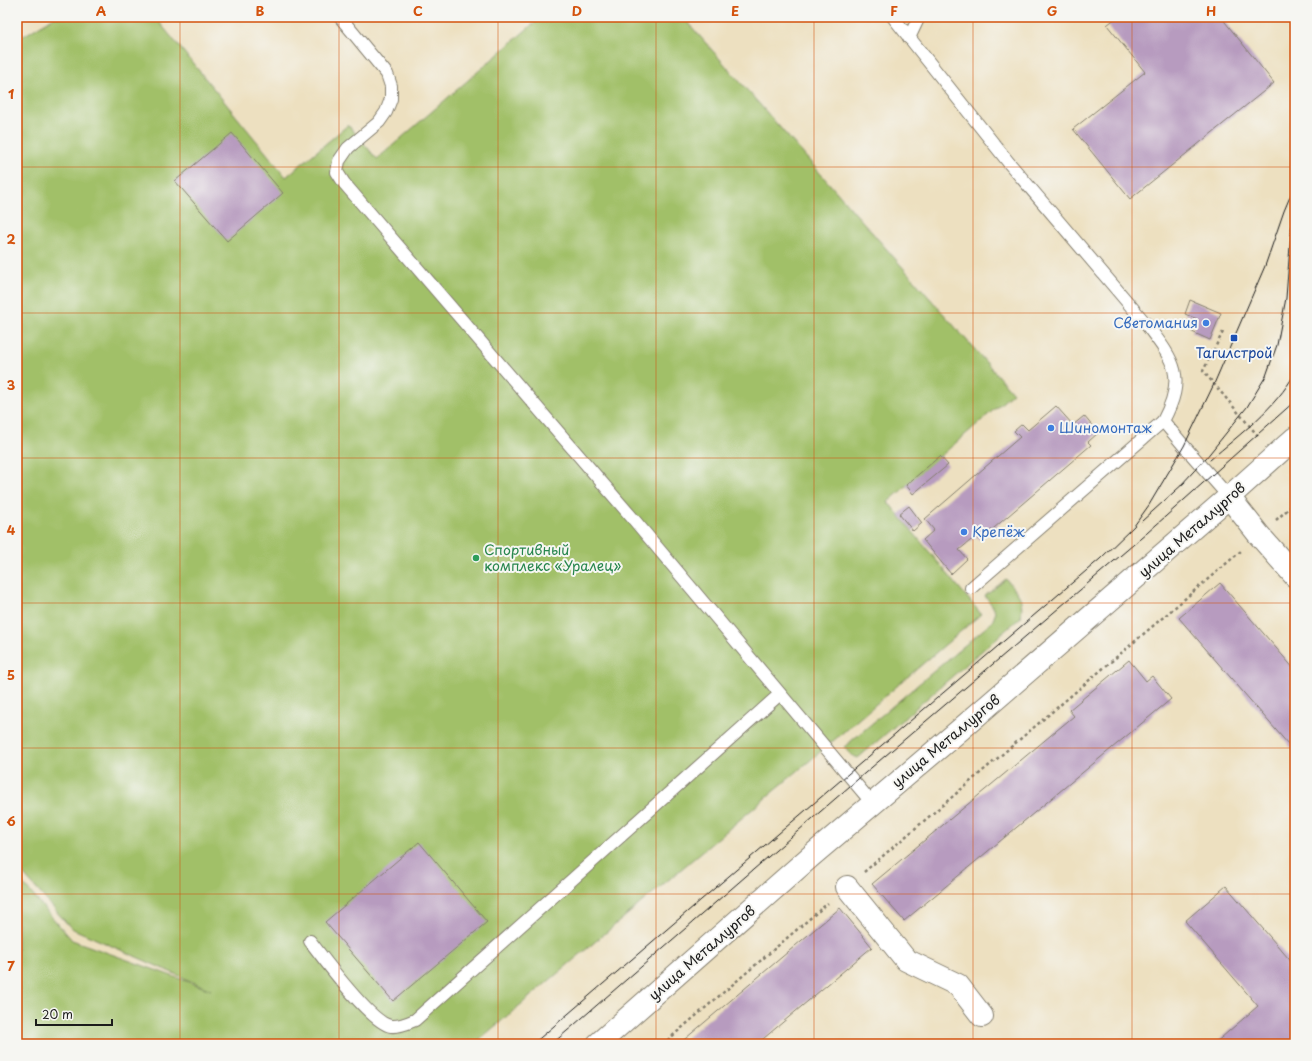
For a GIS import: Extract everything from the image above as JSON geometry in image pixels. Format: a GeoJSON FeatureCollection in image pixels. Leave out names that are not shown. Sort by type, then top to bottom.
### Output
{"type":"FeatureCollection","features":[{"type":"Feature","properties":{"kind":"main road","name":"улица Металлургов"},"geometry":{"type":"LineString","coordinates":[[598,1044],[872,803],[961,729],[1295,438]]}},
{"type":"Feature","properties":{"kind":"main road"},"geometry":{"type":"LineString","coordinates":[[1229,497],[1259,535],[1295,576]]}},
{"type":"Feature","properties":{"kind":"main road"},"geometry":{"type":"LineString","coordinates":[[847,887],[906,960],[958,985],[982,1016]]}},
{"type":"Feature","properties":{"kind":"lane"},"geometry":{"type":"LineString","coordinates":[[340,17],[388,74],[391,86],[391,99],[386,112],[379,122],[348,148],[339,161],[337,172],[344,183],[635,521],[872,803]]}},
{"type":"Feature","properties":{"kind":"lane"},"geometry":{"type":"LineString","coordinates":[[893,17],[1009,163],[1160,342],[1174,368],[1176,381],[1176,391],[1172,405],[1163,421],[971,588]]}},
{"type":"Feature","properties":{"kind":"lane"},"geometry":{"type":"LineString","coordinates":[[909,38],[919,17]]}},
{"type":"Feature","properties":{"kind":"lane"},"geometry":{"type":"LineString","coordinates":[[1163,421],[1229,497]]}},
{"type":"Feature","properties":{"kind":"lane"},"geometry":{"type":"LineString","coordinates":[[310,941],[365,1007],[377,1019],[390,1026],[415,1020],[780,694]]}},
{"type":"Feature","properties":{"kind":"path"},"geometry":{"type":"LineString","coordinates":[[1223,332],[1203,371],[1275,455]]}},
{"type":"Feature","properties":{"kind":"path"},"geometry":{"type":"LineString","coordinates":[[663,1044],[1295,503]]}},
{"type":"Feature","properties":{"kind":"green space","name":"Спортивный комплекс «Уралец»"},"geometry":{"type":"Polygon","coordinates":[[[54,17],[155,17],[286,177],[348,125],[377,159],[541,17],[683,17],[1013,393],[888,502],[981,614],[474,1044],[17,1044],[17,877],[72,940],[211,990],[71,928],[17,867],[17,40],[54,17]]]}},
{"type":"Feature","properties":{"kind":"green space"},"geometry":{"type":"Polygon","coordinates":[[[1006,579],[1017,592],[1021,600],[1021,617],[858,758],[851,755],[844,747],[991,623],[995,612],[993,606],[985,596],[1006,579]]]}},
{"type":"Feature","properties":{"kind":"building"},"geometry":{"type":"Polygon","coordinates":[[[1117,17],[1221,17],[1274,83],[1130,199],[1073,129],[1145,72],[1107,25],[1117,17]]]}},
{"type":"Feature","properties":{"kind":"building"},"geometry":{"type":"Polygon","coordinates":[[[232,133],[283,193],[227,241],[175,181],[232,133]]]}},
{"type":"Feature","properties":{"kind":"building"},"geometry":{"type":"Polygon","coordinates":[[[1190,300],[1221,313],[1210,340],[1192,332],[1197,319],[1185,314],[1190,300]]]}},
{"type":"Feature","properties":{"kind":"building"},"geometry":{"type":"Polygon","coordinates":[[[1056,406],[1073,425],[1084,416],[1098,433],[1088,442],[1091,445],[980,540],[976,536],[959,550],[967,559],[951,574],[923,540],[934,530],[925,519],[1020,437],[1014,431],[1022,424],[1028,430],[1056,406]]]}},
{"type":"Feature","properties":{"kind":"building"},"geometry":{"type":"Polygon","coordinates":[[[940,456],[948,465],[913,494],[906,485],[940,456]]]}},
{"type":"Feature","properties":{"kind":"building"},"geometry":{"type":"Polygon","coordinates":[[[909,506],[922,523],[913,531],[899,514],[909,506]]]}},
{"type":"Feature","properties":{"kind":"building"},"geometry":{"type":"Polygon","coordinates":[[[1220,583],[1295,670],[1295,752],[1179,618],[1220,583]]]}},
{"type":"Feature","properties":{"kind":"building"},"geometry":{"type":"Polygon","coordinates":[[[1129,660],[1146,681],[1152,676],[1171,699],[904,921],[872,884],[1074,716],[1069,710],[1129,660]]]}},
{"type":"Feature","properties":{"kind":"building"},"geometry":{"type":"Polygon","coordinates":[[[419,842],[487,922],[393,1001],[325,922],[419,842]]]}},
{"type":"Feature","properties":{"kind":"building"},"geometry":{"type":"Polygon","coordinates":[[[1226,886],[1295,966],[1295,1039],[1290,1044],[1214,1044],[1258,1006],[1185,921],[1226,886]]]}},
{"type":"Feature","properties":{"kind":"building"},"geometry":{"type":"Polygon","coordinates":[[[840,908],[872,947],[757,1044],[679,1044],[840,908]]]}},
{"type":"Feature","properties":{"kind":"tram line"},"geometry":{"type":"LineString","coordinates":[[533,1044],[1100,559],[1134,526],[1149,505],[1184,446],[1214,384],[1265,266],[1284,211],[1295,185]]}},
{"type":"Feature","properties":{"kind":"tram line"},"geometry":{"type":"LineString","coordinates":[[1181,485],[1206,458],[1247,407],[1266,376],[1277,345],[1286,298],[1294,194]]}},
{"type":"Feature","properties":{"kind":"tram line"},"geometry":{"type":"LineString","coordinates":[[1210,460],[1268,409],[1278,398],[1295,373]]}},
{"type":"Feature","properties":{"kind":"tram line"},"geometry":{"type":"LineString","coordinates":[[552,1044],[865,773],[1147,533],[1295,401]]}},
{"type":"Feature","properties":{"kind":"tram line"},"geometry":{"type":"LineString","coordinates":[[1142,521],[1185,482]]}},
{"type":"Feature","properties":{"kind":"place","name":"Светомания"},"geometry":{"type":"Point","coordinates":[1206,323]}},
{"type":"Feature","properties":{"kind":"place","name":"Тагилстрой"},"geometry":{"type":"Point","coordinates":[1234,338]}},
{"type":"Feature","properties":{"kind":"place","name":"Шиномонтаж"},"geometry":{"type":"Point","coordinates":[1051,428]}},
{"type":"Feature","properties":{"kind":"place","name":"Крепёж"},"geometry":{"type":"Point","coordinates":[964,532]}},
{"type":"Feature","properties":{"kind":"place","name":"Спортивный комплекс «Уралец»"},"geometry":{"type":"Point","coordinates":[476,558]}}]}
